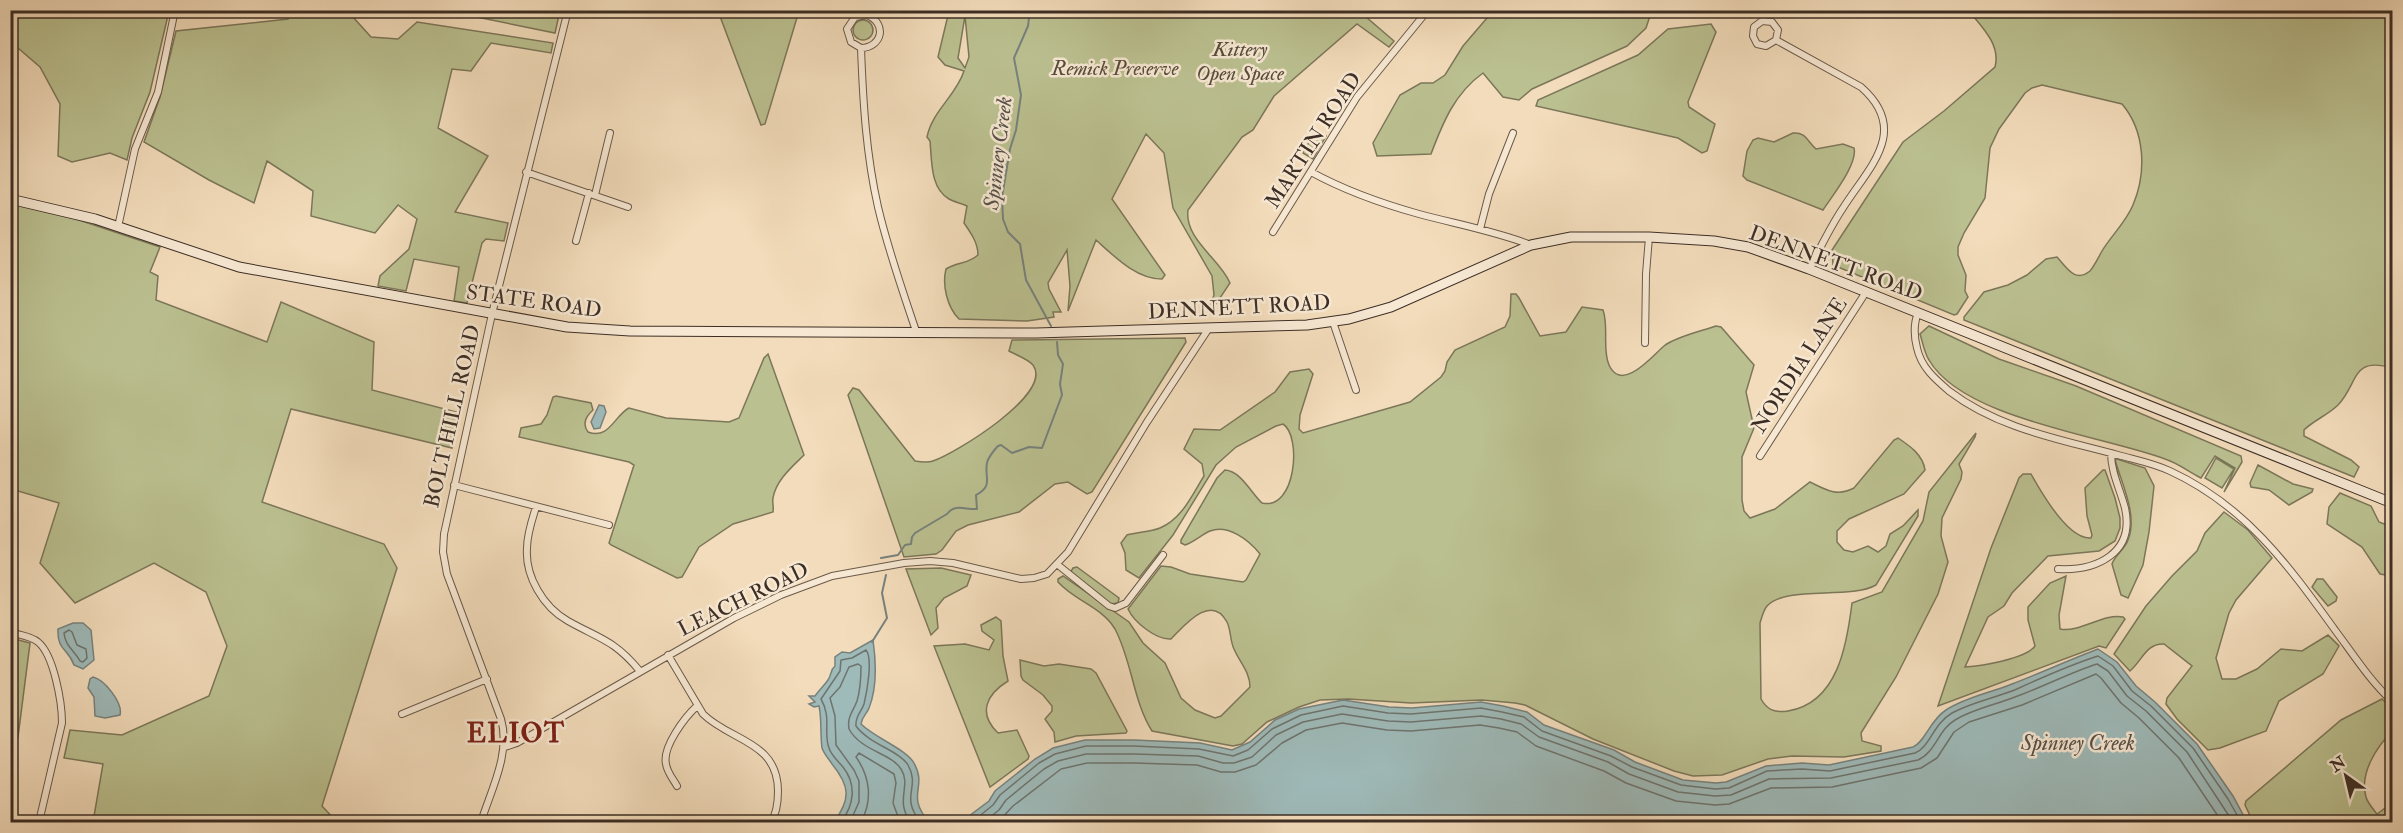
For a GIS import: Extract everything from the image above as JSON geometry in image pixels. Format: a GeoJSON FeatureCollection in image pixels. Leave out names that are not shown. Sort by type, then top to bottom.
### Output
{"type":"FeatureCollection","features":[{"type":"Feature","properties":{"kind":"street"},"geometry":{"type":"LineString","coordinates":[[118,227],[135,149],[158,92],[175,10]]}},
{"type":"Feature","properties":{"kind":"street","name":"BOLT HILL ROAD"},"geometry":{"type":"LineString","coordinates":[[481,822],[505,747],[504,727],[450,585],[444,563],[444,534],[492,314],[568,10]]}},
{"type":"Feature","properties":{"kind":"street","name":"MARTIN ROAD"},"geometry":{"type":"LineString","coordinates":[[1273,232],[1354,101],[1428,10]]}},
{"type":"Feature","properties":{"kind":"street"},"geometry":{"type":"LineString","coordinates":[[867,15],[878,22],[880,35],[873,45],[861,48],[851,42],[847,29],[855,17],[867,15]]}},
{"type":"Feature","properties":{"kind":"street"},"geometry":{"type":"LineString","coordinates":[[1762,21],[1772,22],[1778,30],[1776,40],[1769,46],[1760,45],[1753,36],[1754,27],[1762,21]]}},
{"type":"Feature","properties":{"kind":"street"},"geometry":{"type":"LineString","coordinates":[[1776,40],[1861,87],[1871,97],[1884,122],[1884,138],[1878,158],[1844,206],[1809,269]]}},
{"type":"Feature","properties":{"kind":"street"},"geometry":{"type":"LineString","coordinates":[[861,48],[866,137],[874,187],[892,258],[917,334]]}},
{"type":"Feature","properties":{"kind":"street"},"geometry":{"type":"LineString","coordinates":[[576,241],[610,133]]}},
{"type":"Feature","properties":{"kind":"street"},"geometry":{"type":"LineString","coordinates":[[1480,229],[1489,194],[1512,133]]}},
{"type":"Feature","properties":{"kind":"street"},"geometry":{"type":"LineString","coordinates":[[526,172],[628,207]]}},
{"type":"Feature","properties":{"kind":"street"},"geometry":{"type":"LineString","coordinates":[[1311,172],[1335,184],[1417,214],[1480,229],[1531,245]]}},
{"type":"Feature","properties":{"kind":"street","name":"STATE ROAD"},"geometry":{"type":"LineString","coordinates":[[10,199],[69,212],[239,267],[567,327],[609,330],[917,334],[1067,333]]}},
{"type":"Feature","properties":{"kind":"street","name":"DENNETT ROAD"},"geometry":{"type":"LineString","coordinates":[[1067,333],[1333,321],[1391,307],[1531,245],[1572,237],[1698,239],[1734,244],[1767,253],[2392,503]]}},
{"type":"Feature","properties":{"kind":"street"},"geometry":{"type":"LineString","coordinates":[[1645,343],[1649,237]]}},
{"type":"Feature","properties":{"kind":"street","name":"NORDIA LANE"},"geometry":{"type":"LineString","coordinates":[[1760,456],[1866,292]]}},
{"type":"Feature","properties":{"kind":"street"},"geometry":{"type":"LineString","coordinates":[[1918,313],[1914,328],[1920,358],[1933,376],[1957,397],[1986,415],[2019,428],[2153,464],[2192,482],[2227,506],[2259,534],[2284,561],[2367,673],[2392,701]]}},
{"type":"Feature","properties":{"kind":"street"},"geometry":{"type":"LineString","coordinates":[[1333,321],[1356,390]]}},
{"type":"Feature","properties":{"kind":"street"},"geometry":{"type":"LineString","coordinates":[[1163,555],[1126,603],[1115,608],[1109,606],[1058,565],[1209,328]]}},
{"type":"Feature","properties":{"kind":"street"},"geometry":{"type":"LineString","coordinates":[[2058,569],[2072,570],[2098,563],[2111,556],[2123,542],[2126,518],[2111,453]]}},
{"type":"Feature","properties":{"kind":"street"},"geometry":{"type":"LineString","coordinates":[[454,485],[609,525]]}},
{"type":"Feature","properties":{"kind":"street"},"geometry":{"type":"LineString","coordinates":[[536,507],[527,540],[526,555],[531,576],[543,597],[560,616],[613,644],[639,670]]}},
{"type":"Feature","properties":{"kind":"street","name":"LEACH ROAD"},"geometry":{"type":"LineString","coordinates":[[505,747],[517,743],[639,670],[756,607],[832,576],[904,563],[930,561],[953,563],[1029,579],[1046,574],[1058,565]]}},
{"type":"Feature","properties":{"kind":"street"},"geometry":{"type":"LineString","coordinates":[[10,632],[35,639],[44,648],[57,686],[62,711],[62,723],[39,822]]}},
{"type":"Feature","properties":{"kind":"street"},"geometry":{"type":"LineString","coordinates":[[668,655],[697,706],[707,717],[750,742],[769,760],[776,775],[778,788],[776,812],[771,822]]}},
{"type":"Feature","properties":{"kind":"street"},"geometry":{"type":"LineString","coordinates":[[402,714],[487,679]]}},
{"type":"Feature","properties":{"kind":"street"},"geometry":{"type":"LineString","coordinates":[[677,786],[667,769],[666,754],[684,720],[697,706]]}},
{"type":"Feature","properties":{"kind":"green space"},"geometry":{"type":"Polygon","coordinates":[[[11,10],[169,11],[150,92],[132,138],[127,160],[110,153],[72,162],[58,156],[60,104],[40,67],[11,42],[11,10]]]}},
{"type":"Feature","properties":{"kind":"green space"},"geometry":{"type":"Polygon","coordinates":[[[287,11],[355,11],[353,17],[371,37],[398,39],[417,22],[553,43],[551,53],[491,43],[471,71],[452,69],[438,128],[488,156],[455,212],[508,223],[504,241],[486,239],[482,243],[467,303],[454,301],[459,267],[414,259],[406,291],[378,286],[380,276],[409,249],[417,219],[398,205],[375,233],[311,216],[313,191],[267,161],[254,203],[144,142],[160,97],[176,31],[288,19],[287,11]]]}},
{"type":"Feature","properties":{"kind":"green space"},"geometry":{"type":"Polygon","coordinates":[[[447,11],[538,11],[559,15],[555,33],[447,11]]]}},
{"type":"Feature","properties":{"kind":"green space"},"geometry":{"type":"Polygon","coordinates":[[[718,11],[799,11],[765,124],[761,125],[718,11]]]}},
{"type":"Feature","properties":{"kind":"green space"},"geometry":{"type":"Polygon","coordinates":[[[949,11],[966,11],[966,13],[967,11],[1359,11],[1394,41],[1389,47],[1357,24],[1274,96],[1253,130],[1242,137],[1188,210],[1191,230],[1230,283],[1214,307],[1209,309],[1214,295],[1212,276],[1173,208],[1164,153],[1146,134],[1112,199],[1165,275],[1162,279],[1134,271],[1096,240],[1068,311],[1070,286],[1067,250],[1048,283],[1061,312],[1053,312],[1054,317],[1027,321],[959,319],[951,308],[947,295],[946,269],[974,258],[978,255],[978,251],[974,238],[964,223],[967,206],[949,199],[938,188],[933,173],[930,141],[927,137],[934,119],[956,88],[964,71],[945,65],[938,57],[949,11]],[[965,16],[958,58],[965,68],[969,57],[965,16]]]}},
{"type":"Feature","properties":{"kind":"green space"},"geometry":{"type":"Polygon","coordinates":[[[1493,11],[1643,11],[1649,19],[1646,28],[1627,46],[1532,89],[1519,100],[1503,97],[1483,73],[1457,99],[1445,120],[1431,154],[1377,156],[1373,143],[1400,95],[1421,83],[1433,83],[1445,75],[1463,46],[1493,11]]]}},
{"type":"Feature","properties":{"kind":"green space"},"geometry":{"type":"Polygon","coordinates":[[[1969,11],[2392,11],[2392,368],[2379,365],[2362,369],[2338,405],[2304,430],[2304,436],[2351,460],[2359,467],[2354,477],[1964,320],[1984,292],[2008,285],[2027,275],[2046,259],[2057,257],[2076,275],[2085,274],[2092,269],[2130,211],[2140,179],[2142,166],[2139,139],[2130,115],[2122,104],[2042,85],[2025,93],[1999,129],[1990,148],[1985,198],[1958,247],[1958,255],[1966,275],[1965,291],[1968,297],[1957,314],[1954,315],[1833,265],[1832,250],[1903,142],[1944,111],[1995,67],[1993,44],[1969,11]]]}},
{"type":"Feature","properties":{"kind":"green space"},"geometry":{"type":"Polygon","coordinates":[[[863,20],[870,23],[873,30],[870,37],[863,40],[856,37],[853,30],[856,23],[863,20]]]}},
{"type":"Feature","properties":{"kind":"green space"},"geometry":{"type":"Polygon","coordinates":[[[1711,24],[1716,32],[1688,102],[1689,107],[1715,124],[1707,151],[1702,153],[1678,138],[1536,106],[1538,100],[1638,55],[1668,29],[1711,24]]]}},
{"type":"Feature","properties":{"kind":"green space"},"geometry":{"type":"Polygon","coordinates":[[[1316,130],[1326,136],[1313,159],[1303,153],[1316,130]]]}},
{"type":"Feature","properties":{"kind":"green space"},"geometry":{"type":"Polygon","coordinates":[[[1793,133],[1804,136],[1816,149],[1843,144],[1854,148],[1848,171],[1823,210],[1747,180],[1743,176],[1747,151],[1753,140],[1758,138],[1774,142],[1793,133]]]}},
{"type":"Feature","properties":{"kind":"green space"},"geometry":{"type":"Polygon","coordinates":[[[10,203],[70,217],[160,247],[150,272],[158,276],[156,300],[267,342],[281,302],[374,342],[372,390],[460,413],[452,448],[291,409],[262,502],[384,544],[397,568],[322,806],[337,822],[93,822],[103,764],[64,758],[70,730],[122,735],[209,696],[227,646],[206,592],[154,563],[75,603],[40,563],[59,503],[11,489],[10,203]]]}},
{"type":"Feature","properties":{"kind":"green space"},"geometry":{"type":"Polygon","coordinates":[[[1511,294],[1516,294],[1519,298],[1540,336],[1566,332],[1582,307],[1603,310],[1607,359],[1615,373],[1622,375],[1638,369],[1664,346],[1675,340],[1716,326],[1721,327],[1754,365],[1746,392],[1754,428],[1742,457],[1742,500],[1744,511],[1750,518],[1775,509],[1810,482],[1826,490],[1837,492],[1854,488],[1898,438],[1919,455],[1925,470],[1904,494],[1849,519],[1837,531],[1837,542],[1844,550],[1853,552],[1868,546],[1878,552],[1886,546],[1890,534],[1903,526],[1918,510],[1918,516],[1876,585],[1851,592],[1788,596],[1767,606],[1760,623],[1761,699],[1766,706],[1775,711],[1788,711],[1805,706],[1818,697],[1829,684],[1843,653],[1852,603],[1882,592],[1923,521],[1929,492],[1976,433],[1959,464],[1962,472],[1961,479],[1942,518],[1941,536],[1948,562],[1938,594],[1896,677],[1861,733],[1862,741],[1881,746],[1881,751],[1844,757],[1792,756],[1768,759],[1722,775],[1693,776],[1674,771],[1593,739],[1525,705],[1482,700],[1411,703],[1348,699],[1320,700],[1267,722],[1242,744],[1233,746],[1152,731],[1141,707],[1121,641],[1115,629],[1103,615],[1065,589],[1058,579],[1063,576],[1129,622],[1143,643],[1165,663],[1181,698],[1195,710],[1215,718],[1221,716],[1250,687],[1247,672],[1233,646],[1227,622],[1213,610],[1205,611],[1190,620],[1171,639],[1165,639],[1146,629],[1128,609],[1161,566],[1190,574],[1243,582],[1246,580],[1260,554],[1238,535],[1217,529],[1185,545],[1181,543],[1181,540],[1217,478],[1225,470],[1241,478],[1262,503],[1273,502],[1282,496],[1289,485],[1292,471],[1293,443],[1289,431],[1283,424],[1236,447],[1216,465],[1173,535],[1139,578],[1126,570],[1125,553],[1121,543],[1127,535],[1168,524],[1191,498],[1204,476],[1202,464],[1184,449],[1194,429],[1220,430],[1275,392],[1290,372],[1309,369],[1313,374],[1300,415],[1299,429],[1303,433],[1410,402],[1441,377],[1455,350],[1505,327],[1510,316],[1511,294]]]}},
{"type":"Feature","properties":{"kind":"green space"},"geometry":{"type":"Polygon","coordinates":[[[1929,326],[1999,359],[2076,386],[2241,456],[2242,462],[2224,492],[2235,468],[2215,456],[2201,478],[2165,459],[2037,423],[2003,411],[1972,397],[1946,380],[1929,360],[1925,351],[1920,334],[1929,326]]]}},
{"type":"Feature","properties":{"kind":"green space"},"geometry":{"type":"Polygon","coordinates":[[[1185,338],[1186,342],[1092,492],[1087,494],[1068,482],[1055,484],[1019,512],[968,525],[956,531],[942,550],[936,554],[904,557],[848,395],[853,388],[859,390],[915,461],[928,462],[960,447],[999,421],[1029,391],[1036,377],[1033,365],[1009,351],[1012,340],[1185,338]]]}},
{"type":"Feature","properties":{"kind":"green space"},"geometry":{"type":"Polygon","coordinates":[[[768,354],[804,455],[777,485],[773,498],[773,512],[733,524],[699,547],[682,577],[677,578],[609,543],[634,465],[519,437],[521,428],[541,424],[547,415],[553,397],[556,396],[591,403],[593,410],[586,418],[585,426],[588,432],[595,434],[606,430],[629,408],[666,418],[729,422],[739,418],[764,358],[768,354]]]}},
{"type":"Feature","properties":{"kind":"green space"},"geometry":{"type":"Polygon","coordinates":[[[2216,458],[2234,469],[2222,488],[2205,478],[2216,458]]]}},
{"type":"Feature","properties":{"kind":"green space"},"geometry":{"type":"Polygon","coordinates":[[[2115,460],[2145,468],[2154,486],[2143,565],[2128,598],[2121,595],[2112,564],[2127,543],[2131,531],[2130,510],[2115,460]]]}},
{"type":"Feature","properties":{"kind":"green space"},"geometry":{"type":"Polygon","coordinates":[[[2258,465],[2293,484],[2313,489],[2312,492],[2289,505],[2269,490],[2251,487],[2250,483],[2258,465]]]}},
{"type":"Feature","properties":{"kind":"green space"},"geometry":{"type":"Polygon","coordinates":[[[2105,470],[2115,498],[2120,518],[2120,528],[2115,541],[2099,551],[2048,556],[2012,593],[2004,606],[1988,617],[1965,667],[2003,661],[2030,651],[2035,646],[2028,620],[2028,607],[2050,583],[2066,576],[2059,615],[2060,629],[2075,628],[2108,618],[2123,617],[2125,619],[2106,648],[2099,646],[1938,706],[1991,548],[2019,478],[2023,474],[2031,474],[2056,514],[2073,531],[2082,537],[2091,538],[2085,488],[2105,470]]]}},
{"type":"Feature","properties":{"kind":"green space"},"geometry":{"type":"Polygon","coordinates":[[[2340,493],[2371,506],[2379,522],[2392,527],[2392,576],[2380,574],[2362,547],[2327,524],[2329,507],[2340,493]]]}},
{"type":"Feature","properties":{"kind":"green space"},"geometry":{"type":"Polygon","coordinates":[[[2224,512],[2248,530],[2272,558],[2236,600],[2229,613],[2216,658],[2222,679],[2236,679],[2257,669],[2281,649],[2302,651],[2328,635],[2339,646],[2323,674],[2279,701],[2266,731],[2220,748],[2208,750],[2177,719],[2166,704],[2167,698],[2192,666],[2164,644],[2148,649],[2130,671],[2114,654],[2146,606],[2197,551],[2205,533],[2224,512]]]}},
{"type":"Feature","properties":{"kind":"green space"},"geometry":{"type":"Polygon","coordinates":[[[1077,567],[1119,598],[1118,603],[1110,604],[1070,573],[1073,568],[1077,567]]]}},
{"type":"Feature","properties":{"kind":"green space"},"geometry":{"type":"Polygon","coordinates":[[[941,568],[971,575],[967,586],[944,598],[936,608],[938,628],[931,635],[906,569],[941,568]]]}},
{"type":"Feature","properties":{"kind":"green space"},"geometry":{"type":"Polygon","coordinates":[[[2317,579],[2323,579],[2337,597],[2336,601],[2328,606],[2312,587],[2317,579]]]}},
{"type":"Feature","properties":{"kind":"green space"},"geometry":{"type":"Polygon","coordinates":[[[996,617],[1001,621],[1003,656],[1008,681],[990,698],[986,711],[992,726],[998,733],[1017,730],[1029,756],[990,787],[934,646],[965,644],[989,650],[994,640],[982,631],[981,625],[996,617]]]}},
{"type":"Feature","properties":{"kind":"green space"},"geometry":{"type":"Polygon","coordinates":[[[11,638],[30,643],[18,737],[11,766],[11,638]]]}},
{"type":"Feature","properties":{"kind":"green space"},"geometry":{"type":"Polygon","coordinates":[[[1020,660],[1044,666],[1059,664],[1091,669],[1096,673],[1126,733],[1076,736],[1055,742],[1054,732],[1045,719],[1052,711],[1052,706],[1043,695],[1023,680],[1020,660]]]}},
{"type":"Feature","properties":{"kind":"green space"},"geometry":{"type":"Polygon","coordinates":[[[2382,699],[2392,709],[2392,731],[2371,761],[2364,788],[2368,801],[2377,814],[2392,803],[2392,822],[2253,822],[2245,805],[2246,801],[2341,720],[2382,699]]]}},
{"type":"Feature","properties":{"kind":"water"},"geometry":{"type":"Polygon","coordinates":[[[599,405],[604,406],[606,412],[600,428],[594,429],[591,422],[599,405]]]}},
{"type":"Feature","properties":{"kind":"water"},"geometry":{"type":"Polygon","coordinates":[[[73,623],[83,623],[91,630],[94,660],[83,669],[74,665],[59,642],[58,629],[73,623]]]}},
{"type":"Feature","properties":{"kind":"water"},"geometry":{"type":"Polygon","coordinates":[[[873,640],[875,683],[869,708],[861,724],[904,753],[914,763],[919,779],[918,804],[929,822],[834,822],[846,799],[845,786],[823,750],[819,706],[814,707],[809,704],[815,702],[809,696],[815,696],[828,680],[835,666],[835,657],[842,652],[850,653],[873,640]]]}},
{"type":"Feature","properties":{"kind":"water","name":"Spinney Creek"},"geometry":{"type":"Polygon","coordinates":[[[2098,649],[2117,662],[2136,686],[2197,744],[2233,796],[2247,822],[961,822],[989,801],[995,791],[1035,759],[1053,748],[1085,740],[1134,740],[1200,743],[1232,750],[1250,742],[1275,720],[1299,709],[1343,700],[1412,708],[1481,702],[1503,706],[1527,712],[1544,725],[1614,750],[1635,762],[1683,780],[1726,782],[1766,766],[1802,763],[1829,765],[1913,747],[1921,741],[1940,714],[1946,710],[1970,698],[2023,680],[2098,649]]]}},
{"type":"Feature","properties":{"kind":"water"},"geometry":{"type":"Polygon","coordinates":[[[93,677],[103,683],[116,698],[120,715],[105,718],[95,716],[94,697],[88,688],[90,679],[93,677]]]}},
{"type":"Feature","properties":{"kind":"waterway","name":"Spinney Creek"},"geometry":{"type":"LineString","coordinates":[[1030,10],[1028,26],[1014,58],[1021,95],[1002,197],[1003,219],[1008,232],[1020,244],[1026,280],[1051,326]]}},
{"type":"Feature","properties":{"kind":"waterway","name":"Spinney Creek"},"geometry":{"type":"LineString","coordinates":[[881,558],[898,555],[905,545],[911,544],[915,533],[950,511],[961,508],[977,509],[976,495],[987,484],[987,463],[998,446],[1001,445],[1012,453],[1029,447],[1042,448],[1062,395],[1060,384],[1063,364],[1058,355],[1057,342]]}},
{"type":"Feature","properties":{"kind":"waterway","name":"Spinney Creek"},"geometry":{"type":"LineString","coordinates":[[872,642],[887,618],[882,593],[886,575]]}},
{"type":"Feature","properties":{"kind":"district","name":"ELIOT"},"geometry":{"type":"Point","coordinates":[516,733]}},
{"type":"Feature","properties":{"kind":"park label","name":"Kittery Open Space"},"geometry":{"type":"Point","coordinates":[1240,61]}},
{"type":"Feature","properties":{"kind":"park label","name":"Remick Preserve"},"geometry":{"type":"Point","coordinates":[1115,68]}}]}
